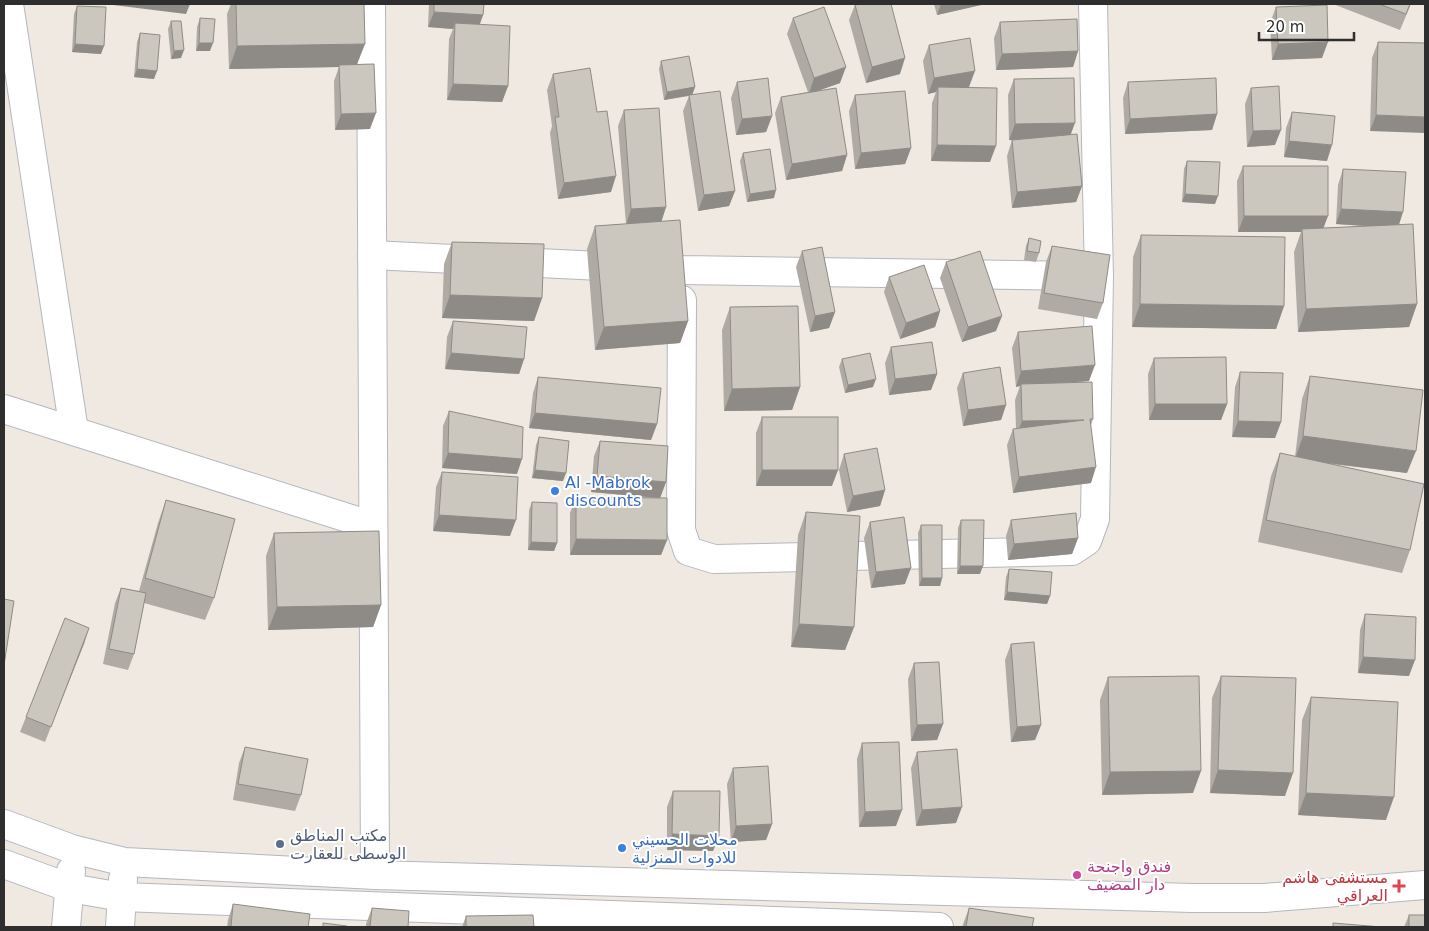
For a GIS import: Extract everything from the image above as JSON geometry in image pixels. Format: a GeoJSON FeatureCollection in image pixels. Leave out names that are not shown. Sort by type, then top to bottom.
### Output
{"type":"FeatureCollection","features":[{"type":"Feature","properties":{"kind":"street"},"geometry":{"type":"LineString","coordinates":[[9,4],[74,431]]}},
{"type":"Feature","properties":{"kind":"street"},"geometry":{"type":"LineString","coordinates":[[371,4],[374,875]]}},
{"type":"Feature","properties":{"kind":"street"},"geometry":{"type":"LineString","coordinates":[[682,270],[681,530],[688,551],[714,559],[1072,551],[1087,541],[1095,519],[1099,277],[1093,4]]}},
{"type":"Feature","properties":{"kind":"street"},"geometry":{"type":"LineString","coordinates":[[372,255],[682,270],[1099,277]]}},
{"type":"Feature","properties":{"kind":"street"},"geometry":{"type":"LineString","coordinates":[[4,409],[373,526]]}},
{"type":"Feature","properties":{"kind":"street"},"geometry":{"type":"LineString","coordinates":[[4,824],[72,849],[125,862],[374,875],[1192,898],[1264,898],[1425,885]]}},
{"type":"Feature","properties":{"kind":"street"},"geometry":{"type":"LineString","coordinates":[[66,927],[72,849]]}},
{"type":"Feature","properties":{"kind":"street"},"geometry":{"type":"LineString","coordinates":[[120,927],[125,862]]}},
{"type":"Feature","properties":{"kind":"street"},"geometry":{"type":"LineString","coordinates":[[4,864],[70,888],[122,897],[939,927]]}},
{"type":"Feature","properties":{"kind":"building"},"geometry":{"type":"Polygon","coordinates":[[[236,4],[364,4],[365,44],[237,46],[236,4]]]}},
{"type":"Feature","properties":{"kind":"building"},"geometry":{"type":"Polygon","coordinates":[[[434,4],[484,4],[483,15],[434,12],[434,4]]]}},
{"type":"Feature","properties":{"kind":"building"},"geometry":{"type":"Polygon","coordinates":[[[891,4],[905,58],[872,67],[855,5],[891,4]]]}},
{"type":"Feature","properties":{"kind":"building"},"geometry":{"type":"Polygon","coordinates":[[[1379,4],[1410,4],[1406,14],[1379,4]]]}},
{"type":"Feature","properties":{"kind":"building"},"geometry":{"type":"Polygon","coordinates":[[[1327,5],[1328,42],[1278,44],[1276,7],[1327,5]]]}},
{"type":"Feature","properties":{"kind":"building"},"geometry":{"type":"Polygon","coordinates":[[[77,6],[106,7],[104,46],[75,44],[77,6]]]}},
{"type":"Feature","properties":{"kind":"building"},"geometry":{"type":"Polygon","coordinates":[[[824,7],[846,67],[814,78],[793,18],[824,7]]]}},
{"type":"Feature","properties":{"kind":"building"},"geometry":{"type":"Polygon","coordinates":[[[200,18],[215,19],[213,43],[199,43],[200,18]]]}},
{"type":"Feature","properties":{"kind":"building"},"geometry":{"type":"Polygon","coordinates":[[[1077,19],[1078,51],[1002,54],[1000,22],[1077,19]]]}},
{"type":"Feature","properties":{"kind":"building"},"geometry":{"type":"Polygon","coordinates":[[[171,21],[181,21],[184,50],[174,51],[171,21]]]}},
{"type":"Feature","properties":{"kind":"building"},"geometry":{"type":"Polygon","coordinates":[[[455,23],[510,26],[508,86],[453,84],[455,23]]]}},
{"type":"Feature","properties":{"kind":"building"},"geometry":{"type":"Polygon","coordinates":[[[140,33],[160,35],[157,71],[137,69],[140,33]]]}},
{"type":"Feature","properties":{"kind":"building"},"geometry":{"type":"Polygon","coordinates":[[[970,38],[975,71],[934,78],[929,45],[970,38]]]}},
{"type":"Feature","properties":{"kind":"building"},"geometry":{"type":"Polygon","coordinates":[[[1378,42],[1425,43],[1425,117],[1376,115],[1378,42]]]}},
{"type":"Feature","properties":{"kind":"building"},"geometry":{"type":"Polygon","coordinates":[[[689,56],[695,87],[667,92],[661,61],[689,56]]]}},
{"type":"Feature","properties":{"kind":"building"},"geometry":{"type":"Polygon","coordinates":[[[374,64],[376,113],[341,114],[339,65],[374,64]]]}},
{"type":"Feature","properties":{"kind":"building"},"geometry":{"type":"Polygon","coordinates":[[[590,68],[597,112],[607,111],[616,176],[564,183],[555,117],[559,117],[553,74],[590,68]]]}},
{"type":"Feature","properties":{"kind":"building"},"geometry":{"type":"Polygon","coordinates":[[[768,78],[772,116],[742,119],[737,82],[768,78]]]}},
{"type":"Feature","properties":{"kind":"building"},"geometry":{"type":"Polygon","coordinates":[[[1074,78],[1075,123],[1015,124],[1014,79],[1074,78]]]}},
{"type":"Feature","properties":{"kind":"building"},"geometry":{"type":"Polygon","coordinates":[[[1216,78],[1217,114],[1130,119],[1128,82],[1216,78]]]}},
{"type":"Feature","properties":{"kind":"building"},"geometry":{"type":"Polygon","coordinates":[[[1279,86],[1281,130],[1253,131],[1251,88],[1279,86]]]}},
{"type":"Feature","properties":{"kind":"building"},"geometry":{"type":"Polygon","coordinates":[[[938,87],[997,88],[996,146],[937,145],[938,87]]]}},
{"type":"Feature","properties":{"kind":"building"},"geometry":{"type":"Polygon","coordinates":[[[836,88],[847,155],[792,164],[781,97],[836,88]]]}},
{"type":"Feature","properties":{"kind":"building"},"geometry":{"type":"Polygon","coordinates":[[[720,91],[735,191],[704,195],[689,95],[720,91]]]}},
{"type":"Feature","properties":{"kind":"building"},"geometry":{"type":"Polygon","coordinates":[[[905,91],[911,148],[861,153],[855,95],[905,91]]]}},
{"type":"Feature","properties":{"kind":"building"},"geometry":{"type":"Polygon","coordinates":[[[659,108],[666,207],[631,209],[624,110],[659,108]]]}},
{"type":"Feature","properties":{"kind":"building"},"geometry":{"type":"Polygon","coordinates":[[[1292,112],[1335,116],[1332,145],[1289,141],[1292,112]]]}},
{"type":"Feature","properties":{"kind":"building"},"geometry":{"type":"Polygon","coordinates":[[[1077,134],[1082,186],[1017,192],[1012,140],[1077,134]]]}},
{"type":"Feature","properties":{"kind":"building"},"geometry":{"type":"Polygon","coordinates":[[[770,149],[776,190],[750,194],[743,153],[770,149]]]}},
{"type":"Feature","properties":{"kind":"building"},"geometry":{"type":"Polygon","coordinates":[[[1187,161],[1220,162],[1218,196],[1185,194],[1187,161]]]}},
{"type":"Feature","properties":{"kind":"building"},"geometry":{"type":"Polygon","coordinates":[[[1243,166],[1328,166],[1328,216],[1244,216],[1243,166]]]}},
{"type":"Feature","properties":{"kind":"building"},"geometry":{"type":"Polygon","coordinates":[[[1343,169],[1406,172],[1403,212],[1341,209],[1343,169]]]}},
{"type":"Feature","properties":{"kind":"building"},"geometry":{"type":"Polygon","coordinates":[[[680,220],[688,321],[604,327],[595,226],[680,220]]]}},
{"type":"Feature","properties":{"kind":"building"},"geometry":{"type":"Polygon","coordinates":[[[1413,224],[1417,304],[1306,309],[1302,229],[1413,224]]]}},
{"type":"Feature","properties":{"kind":"building"},"geometry":{"type":"Polygon","coordinates":[[[1141,235],[1285,237],[1284,306],[1140,304],[1141,235]]]}},
{"type":"Feature","properties":{"kind":"building"},"geometry":{"type":"Polygon","coordinates":[[[1029,238],[1041,241],[1039,253],[1027,251],[1029,238]]]}},
{"type":"Feature","properties":{"kind":"building"},"geometry":{"type":"Polygon","coordinates":[[[452,242],[544,244],[542,298],[450,295],[452,242]]]}},
{"type":"Feature","properties":{"kind":"building"},"geometry":{"type":"Polygon","coordinates":[[[1052,246],[1110,255],[1103,303],[1044,293],[1052,246]]]}},
{"type":"Feature","properties":{"kind":"building"},"geometry":{"type":"Polygon","coordinates":[[[822,247],[835,312],[815,316],[802,251],[822,247]]]}},
{"type":"Feature","properties":{"kind":"building"},"geometry":{"type":"Polygon","coordinates":[[[980,251],[1002,316],[968,327],[946,262],[980,251]]]}},
{"type":"Feature","properties":{"kind":"building"},"geometry":{"type":"Polygon","coordinates":[[[924,265],[940,311],[906,323],[889,277],[924,265]]]}},
{"type":"Feature","properties":{"kind":"building"},"geometry":{"type":"Polygon","coordinates":[[[798,306],[800,387],[732,389],[730,307],[798,306]]]}},
{"type":"Feature","properties":{"kind":"building"},"geometry":{"type":"Polygon","coordinates":[[[453,321],[527,327],[524,359],[451,353],[453,321]]]}},
{"type":"Feature","properties":{"kind":"building"},"geometry":{"type":"Polygon","coordinates":[[[1092,326],[1095,365],[1021,371],[1018,332],[1092,326]]]}},
{"type":"Feature","properties":{"kind":"building"},"geometry":{"type":"Polygon","coordinates":[[[932,342],[937,374],[895,379],[891,347],[932,342]]]}},
{"type":"Feature","properties":{"kind":"building"},"geometry":{"type":"Polygon","coordinates":[[[870,353],[876,379],[848,385],[842,359],[870,353]]]}},
{"type":"Feature","properties":{"kind":"building"},"geometry":{"type":"Polygon","coordinates":[[[1226,357],[1227,404],[1155,404],[1154,358],[1226,357]]]}},
{"type":"Feature","properties":{"kind":"building"},"geometry":{"type":"Polygon","coordinates":[[[1000,367],[1006,405],[968,410],[963,373],[1000,367]]]}},
{"type":"Feature","properties":{"kind":"building"},"geometry":{"type":"Polygon","coordinates":[[[1240,372],[1283,373],[1281,422],[1238,421],[1240,372]]]}},
{"type":"Feature","properties":{"kind":"building"},"geometry":{"type":"Polygon","coordinates":[[[1310,376],[1423,390],[1416,451],[1303,436],[1310,376]]]}},
{"type":"Feature","properties":{"kind":"building"},"geometry":{"type":"Polygon","coordinates":[[[538,377],[661,388],[657,424],[535,413],[538,377]]]}},
{"type":"Feature","properties":{"kind":"building"},"geometry":{"type":"Polygon","coordinates":[[[1092,382],[1093,419],[1090,419],[1096,467],[1019,477],[1013,429],[1084,420],[1022,421],[1021,384],[1092,382]]]}},
{"type":"Feature","properties":{"kind":"building"},"geometry":{"type":"Polygon","coordinates":[[[449,411],[523,427],[522,459],[448,453],[449,411]]]}},
{"type":"Feature","properties":{"kind":"building"},"geometry":{"type":"Polygon","coordinates":[[[762,417],[838,417],[838,470],[762,470],[762,417]]]}},
{"type":"Feature","properties":{"kind":"building"},"geometry":{"type":"Polygon","coordinates":[[[539,437],[569,441],[566,473],[535,470],[539,437]]]}},
{"type":"Feature","properties":{"kind":"building"},"geometry":{"type":"Polygon","coordinates":[[[600,441],[668,446],[666,482],[597,476],[600,441]]]}},
{"type":"Feature","properties":{"kind":"building"},"geometry":{"type":"Polygon","coordinates":[[[877,448],[885,490],[853,496],[844,454],[877,448]]]}},
{"type":"Feature","properties":{"kind":"building"},"geometry":{"type":"Polygon","coordinates":[[[1280,453],[1424,484],[1410,550],[1266,520],[1280,453]]]}},
{"type":"Feature","properties":{"kind":"building"},"geometry":{"type":"Polygon","coordinates":[[[442,472],[518,477],[516,520],[439,515],[442,472]]]}},
{"type":"Feature","properties":{"kind":"building"},"geometry":{"type":"Polygon","coordinates":[[[576,497],[667,498],[667,540],[576,539],[576,497]]]}},
{"type":"Feature","properties":{"kind":"building"},"geometry":{"type":"Polygon","coordinates":[[[166,500],[235,519],[214,598],[145,578],[166,500]]]}},
{"type":"Feature","properties":{"kind":"building"},"geometry":{"type":"Polygon","coordinates":[[[532,502],[557,503],[557,543],[531,542],[532,502]]]}},
{"type":"Feature","properties":{"kind":"building"},"geometry":{"type":"Polygon","coordinates":[[[806,512],[860,516],[854,627],[799,624],[806,512]]]}},
{"type":"Feature","properties":{"kind":"building"},"geometry":{"type":"Polygon","coordinates":[[[1076,513],[1078,538],[1014,544],[1011,520],[1076,513]]]}},
{"type":"Feature","properties":{"kind":"building"},"geometry":{"type":"Polygon","coordinates":[[[904,517],[911,568],[876,572],[870,522],[904,517]]]}},
{"type":"Feature","properties":{"kind":"building"},"geometry":{"type":"Polygon","coordinates":[[[961,520],[984,520],[983,566],[960,566],[961,520]]]}},
{"type":"Feature","properties":{"kind":"building"},"geometry":{"type":"Polygon","coordinates":[[[921,525],[942,525],[942,578],[922,578],[921,525]]]}},
{"type":"Feature","properties":{"kind":"building"},"geometry":{"type":"Polygon","coordinates":[[[379,531],[381,605],[277,607],[274,533],[379,531]]]}},
{"type":"Feature","properties":{"kind":"building"},"geometry":{"type":"Polygon","coordinates":[[[1009,569],[1052,572],[1050,596],[1007,592],[1009,569]]]}},
{"type":"Feature","properties":{"kind":"building"},"geometry":{"type":"Polygon","coordinates":[[[121,588],[146,593],[134,654],[109,649],[121,588]]]}},
{"type":"Feature","properties":{"kind":"building"},"geometry":{"type":"Polygon","coordinates":[[[4,599],[14,601],[4,665],[4,599]]]}},
{"type":"Feature","properties":{"kind":"building"},"geometry":{"type":"Polygon","coordinates":[[[1365,614],[1416,617],[1415,660],[1363,657],[1365,614]]]}},
{"type":"Feature","properties":{"kind":"building"},"geometry":{"type":"Polygon","coordinates":[[[65,618],[89,628],[51,727],[26,717],[65,618]]]}},
{"type":"Feature","properties":{"kind":"building"},"geometry":{"type":"Polygon","coordinates":[[[1034,642],[1041,725],[1017,727],[1011,644],[1034,642]]]}},
{"type":"Feature","properties":{"kind":"building"},"geometry":{"type":"Polygon","coordinates":[[[939,662],[943,724],[917,725],[914,663],[939,662]]]}},
{"type":"Feature","properties":{"kind":"building"},"geometry":{"type":"Polygon","coordinates":[[[1199,676],[1201,771],[1110,772],[1108,677],[1199,676]]]}},
{"type":"Feature","properties":{"kind":"building"},"geometry":{"type":"Polygon","coordinates":[[[1221,676],[1296,678],[1293,773],[1218,770],[1221,676]]]}},
{"type":"Feature","properties":{"kind":"building"},"geometry":{"type":"Polygon","coordinates":[[[1311,697],[1398,702],[1394,797],[1306,793],[1311,697]]]}},
{"type":"Feature","properties":{"kind":"building"},"geometry":{"type":"Polygon","coordinates":[[[899,742],[902,810],[865,812],[862,743],[899,742]]]}},
{"type":"Feature","properties":{"kind":"building"},"geometry":{"type":"Polygon","coordinates":[[[245,747],[308,759],[301,795],[238,784],[245,747]]]}},
{"type":"Feature","properties":{"kind":"building"},"geometry":{"type":"Polygon","coordinates":[[[957,749],[962,807],[922,810],[917,752],[957,749]]]}},
{"type":"Feature","properties":{"kind":"building"},"geometry":{"type":"Polygon","coordinates":[[[768,766],[772,824],[736,826],[733,768],[768,766]]]}},
{"type":"Feature","properties":{"kind":"building"},"geometry":{"type":"Polygon","coordinates":[[[673,791],[720,791],[719,836],[672,834],[673,791]]]}},
{"type":"Feature","properties":{"kind":"building"},"geometry":{"type":"Polygon","coordinates":[[[233,904],[310,914],[308,927],[231,927],[233,904]]]}},
{"type":"Feature","properties":{"kind":"building"},"geometry":{"type":"Polygon","coordinates":[[[372,908],[409,911],[408,927],[370,927],[372,908]]]}},
{"type":"Feature","properties":{"kind":"building"},"geometry":{"type":"Polygon","coordinates":[[[969,908],[1034,918],[1032,927],[966,927],[969,908]]]}},
{"type":"Feature","properties":{"kind":"building"},"geometry":{"type":"Polygon","coordinates":[[[533,915],[534,927],[466,927],[466,916],[533,915]]]}},
{"type":"Feature","properties":{"kind":"building"},"geometry":{"type":"Polygon","coordinates":[[[1409,915],[1425,915],[1425,927],[1409,927],[1409,915]]]}},
{"type":"Feature","properties":{"kind":"building"},"geometry":{"type":"Polygon","coordinates":[[[323,923],[347,926],[347,927],[323,927],[323,923]]]}},
{"type":"Feature","properties":{"kind":"building"},"geometry":{"type":"Polygon","coordinates":[[[1333,923],[1382,927],[1333,927],[1333,923]]]}},
{"type":"Feature","properties":{"kind":"place","name":"Al -Mabrok discounts"},"geometry":{"type":"Point","coordinates":[555,491]}},
{"type":"Feature","properties":{"kind":"place","name":"مكتب المناطق الوسطى للعقارت"},"geometry":{"type":"Point","coordinates":[280,844]}},
{"type":"Feature","properties":{"kind":"place","name":"محلات الحسيني للادوات المنزلية"},"geometry":{"type":"Point","coordinates":[622,848]}},
{"type":"Feature","properties":{"kind":"place","name":"فندق واجنحة دار المضيف"},"geometry":{"type":"Point","coordinates":[1077,875]}},
{"type":"Feature","properties":{"kind":"place","name":"مستشفى هاشم العراقي"},"geometry":{"type":"Point","coordinates":[1399,886]}}]}
